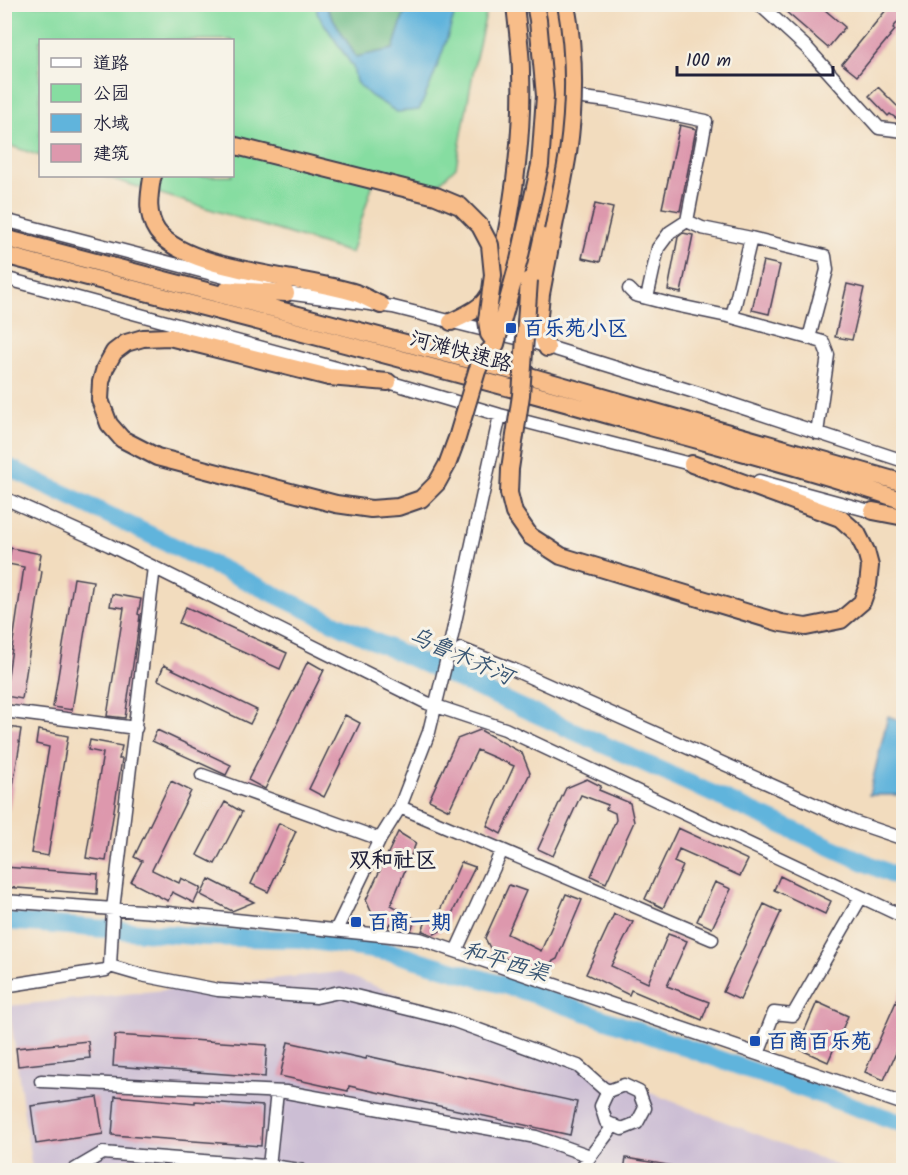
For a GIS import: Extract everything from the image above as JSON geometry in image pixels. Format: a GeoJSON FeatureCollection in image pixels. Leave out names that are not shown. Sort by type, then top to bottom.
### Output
{"type":"FeatureCollection","features":[{"type":"Feature","properties":{"kind":"highway"},"geometry":{"type":"LineString","coordinates":[[451,322],[485,302],[497,282],[516,170],[521,122],[521,71],[514,4]]}},
{"type":"Feature","properties":{"kind":"highway"},"geometry":{"type":"LineString","coordinates":[[388,382],[329,377],[169,337],[143,338],[126,343],[114,352],[100,382],[100,400],[109,424],[122,439],[157,457],[336,504],[371,509],[398,507],[421,499],[437,483],[447,465],[458,438],[477,371],[483,357],[496,344],[519,260],[540,165],[546,96],[535,4]]}},
{"type":"Feature","properties":{"kind":"highway"},"geometry":{"type":"LineString","coordinates":[[550,4],[555,26],[558,124],[548,196],[529,280],[521,395],[508,493],[514,513],[530,536],[561,556],[781,623],[806,627],[840,620],[862,602],[868,585],[870,566],[866,551],[857,534],[840,518],[692,464]]}},
{"type":"Feature","properties":{"kind":"highway"},"geometry":{"type":"LineString","coordinates":[[547,348],[538,326],[541,294],[568,152],[573,88],[571,35],[566,4]]}},
{"type":"Feature","properties":{"kind":"highway"},"geometry":{"type":"LineString","coordinates":[[234,146],[436,196],[460,206],[480,226],[490,245],[493,275],[487,320],[489,334],[496,344]]}},
{"type":"Feature","properties":{"kind":"highway"},"geometry":{"type":"LineString","coordinates":[[152,177],[148,201],[150,215],[157,230],[170,244],[196,256],[228,266],[355,293],[381,305]]}},
{"type":"Feature","properties":{"kind":"highway","name":"河滩快速路"},"geometry":{"type":"LineString","coordinates":[[4,238],[512,370],[903,483]]}},
{"type":"Feature","properties":{"kind":"highway","name":"河滩快速路"},"geometry":{"type":"LineString","coordinates":[[4,255],[508,386],[777,462],[903,501]]}},
{"type":"Feature","properties":{"kind":"highway"},"geometry":{"type":"LineString","coordinates":[[196,289],[286,292]]}},
{"type":"Feature","properties":{"kind":"highway"},"geometry":{"type":"LineString","coordinates":[[873,511],[903,517]]}},
{"type":"Feature","properties":{"kind":"street"},"geometry":{"type":"LineString","coordinates":[[759,4],[807,48],[879,128],[903,131]]}},
{"type":"Feature","properties":{"kind":"street"},"geometry":{"type":"LineString","coordinates":[[564,95],[609,101],[706,121],[687,221],[670,232],[658,248],[647,298]]}},
{"type":"Feature","properties":{"kind":"street"},"geometry":{"type":"LineString","coordinates":[[4,220],[286,292],[393,307],[529,341],[903,461]]}},
{"type":"Feature","properties":{"kind":"street"},"geometry":{"type":"LineString","coordinates":[[687,221],[702,228],[825,256],[827,270],[809,338]]}},
{"type":"Feature","properties":{"kind":"street"},"geometry":{"type":"LineString","coordinates":[[732,317],[751,238]]}},
{"type":"Feature","properties":{"kind":"street"},"geometry":{"type":"LineString","coordinates":[[4,278],[388,382],[500,415],[873,511],[903,523]]}},
{"type":"Feature","properties":{"kind":"street"},"geometry":{"type":"LineString","coordinates":[[629,289],[647,298],[732,317],[822,342],[828,355],[817,433]]}},
{"type":"Feature","properties":{"kind":"street"},"geometry":{"type":"LineString","coordinates":[[336,930],[380,839],[400,807],[429,732],[500,415]]}},
{"type":"Feature","properties":{"kind":"street"},"geometry":{"type":"LineString","coordinates":[[4,498],[154,567],[427,703],[437,700],[505,729],[903,917]]}},
{"type":"Feature","properties":{"kind":"street"},"geometry":{"type":"LineString","coordinates":[[4,986],[106,970],[111,961],[113,909],[154,567]]}},
{"type":"Feature","properties":{"kind":"street"},"geometry":{"type":"LineString","coordinates":[[461,649],[512,669],[854,822],[903,839]]}},
{"type":"Feature","properties":{"kind":"street"},"geometry":{"type":"LineString","coordinates":[[4,711],[136,728]]}},
{"type":"Feature","properties":{"kind":"street"},"geometry":{"type":"LineString","coordinates":[[202,776],[380,839]]}},
{"type":"Feature","properties":{"kind":"street"},"geometry":{"type":"LineString","coordinates":[[400,807],[712,939]]}},
{"type":"Feature","properties":{"kind":"street"},"geometry":{"type":"LineString","coordinates":[[456,951],[502,850]]}},
{"type":"Feature","properties":{"kind":"street"},"geometry":{"type":"LineString","coordinates":[[758,1054],[774,1012],[793,1015],[861,897]]}},
{"type":"Feature","properties":{"kind":"street"},"geometry":{"type":"LineString","coordinates":[[4,901],[113,909],[420,939],[903,1104]]}},
{"type":"Feature","properties":{"kind":"street"},"geometry":{"type":"LineString","coordinates":[[111,961],[141,975],[218,990],[316,997],[339,992],[449,1019],[578,1066],[608,1091]]}},
{"type":"Feature","properties":{"kind":"street"},"geometry":{"type":"LineString","coordinates":[[41,1081],[298,1094],[536,1137],[590,1156]]}},
{"type":"Feature","properties":{"kind":"street"},"geometry":{"type":"LineString","coordinates":[[624,1085],[639,1092],[645,1108],[637,1123],[622,1129],[606,1122],[601,1106],[608,1091],[624,1085]]}},
{"type":"Feature","properties":{"kind":"street"},"geometry":{"type":"LineString","coordinates":[[269,1166],[277,1092]]}},
{"type":"Feature","properties":{"kind":"street"},"geometry":{"type":"LineString","coordinates":[[580,1170],[614,1125]]}},
{"type":"Feature","properties":{"kind":"street"},"geometry":{"type":"LineString","coordinates":[[74,1170],[103,1153],[300,1170]]}},
{"type":"Feature","properties":{"kind":"shaded area"},"geometry":{"type":"Polygon","coordinates":[[[339,972],[849,1170],[32,1170],[9,1006],[339,972]]]}},
{"type":"Feature","properties":{"kind":"green space"},"geometry":{"type":"Polygon","coordinates":[[[5,5],[488,5],[456,167],[430,192],[374,180],[351,253],[106,177],[234,177],[234,39],[39,39],[39,156],[5,144],[5,5]]]}},
{"type":"Feature","properties":{"kind":"green space"},"geometry":{"type":"Polygon","coordinates":[[[325,5],[407,5],[393,49],[356,57],[325,5]]]}},
{"type":"Feature","properties":{"kind":"water"},"geometry":{"type":"Polygon","coordinates":[[[317,5],[325,5],[356,57],[393,49],[407,5],[457,5],[440,58],[419,110],[397,112],[371,96],[356,82],[353,67],[317,13],[317,5]]]}},
{"type":"Feature","properties":{"kind":"water"},"geometry":{"type":"Polygon","coordinates":[[[888,716],[903,722],[903,795],[869,795],[888,716]]]}},
{"type":"Feature","properties":{"kind":"building"},"geometry":{"type":"Polygon","coordinates":[[[777,4],[818,4],[845,27],[828,48],[777,4]]]}},
{"type":"Feature","properties":{"kind":"building"},"geometry":{"type":"Polygon","coordinates":[[[891,4],[903,4],[903,15],[893,28],[895,30],[857,76],[842,64],[891,4]]]}},
{"type":"Feature","properties":{"kind":"building"},"geometry":{"type":"Polygon","coordinates":[[[878,87],[903,111],[903,123],[890,114],[888,116],[869,96],[878,87]]]}},
{"type":"Feature","properties":{"kind":"building"},"geometry":{"type":"Polygon","coordinates":[[[680,125],[696,129],[680,211],[662,208],[680,125]]]}},
{"type":"Feature","properties":{"kind":"building"},"geometry":{"type":"Polygon","coordinates":[[[595,204],[613,208],[600,262],[582,258],[595,204]]]}},
{"type":"Feature","properties":{"kind":"building"},"geometry":{"type":"Polygon","coordinates":[[[683,233],[693,235],[681,293],[668,290],[678,237],[683,233]]]}},
{"type":"Feature","properties":{"kind":"building"},"geometry":{"type":"Polygon","coordinates":[[[763,261],[780,265],[769,314],[752,310],[763,261]]]}},
{"type":"Feature","properties":{"kind":"building"},"geometry":{"type":"Polygon","coordinates":[[[847,284],[864,288],[852,340],[835,337],[847,284]]]}},
{"type":"Feature","properties":{"kind":"building"},"geometry":{"type":"Polygon","coordinates":[[[11,548],[41,554],[38,570],[42,571],[22,699],[5,696],[24,567],[8,564],[11,548]]]}},
{"type":"Feature","properties":{"kind":"building"},"geometry":{"type":"Polygon","coordinates":[[[74,578],[93,581],[72,710],[53,707],[74,578]]]}},
{"type":"Feature","properties":{"kind":"building"},"geometry":{"type":"Polygon","coordinates":[[[112,594],[141,599],[125,718],[107,716],[124,608],[110,606],[112,594]]]}},
{"type":"Feature","properties":{"kind":"building"},"geometry":{"type":"Polygon","coordinates":[[[186,607],[287,653],[280,669],[179,623],[186,607]]]}},
{"type":"Feature","properties":{"kind":"building"},"geometry":{"type":"Polygon","coordinates":[[[308,661],[324,670],[265,789],[248,780],[308,661]]]}},
{"type":"Feature","properties":{"kind":"building"},"geometry":{"type":"Polygon","coordinates":[[[164,665],[257,710],[250,724],[158,680],[164,665]]]}},
{"type":"Feature","properties":{"kind":"building"},"geometry":{"type":"Polygon","coordinates":[[[345,715],[360,723],[324,797],[309,789],[345,715]]]}},
{"type":"Feature","properties":{"kind":"building"},"geometry":{"type":"Polygon","coordinates":[[[4,726],[21,729],[9,810],[4,810],[4,726]]]}},
{"type":"Feature","properties":{"kind":"building"},"geometry":{"type":"Polygon","coordinates":[[[38,730],[68,736],[48,856],[31,853],[49,747],[36,744],[38,730]]]}},
{"type":"Feature","properties":{"kind":"building"},"geometry":{"type":"Polygon","coordinates":[[[157,730],[231,765],[226,775],[152,741],[157,730]]]}},
{"type":"Feature","properties":{"kind":"building"},"geometry":{"type":"Polygon","coordinates":[[[480,730],[522,753],[530,773],[501,834],[487,826],[514,766],[477,750],[449,810],[429,800],[457,739],[480,730]]]}},
{"type":"Feature","properties":{"kind":"building"},"geometry":{"type":"Polygon","coordinates":[[[90,740],[122,746],[106,861],[86,858],[103,753],[88,750],[90,740]]]}},
{"type":"Feature","properties":{"kind":"building"},"geometry":{"type":"Polygon","coordinates":[[[587,779],[601,786],[599,790],[630,803],[634,822],[606,883],[591,876],[616,820],[615,813],[606,809],[608,805],[581,795],[553,856],[538,849],[566,788],[587,779]]]}},
{"type":"Feature","properties":{"kind":"building"},"geometry":{"type":"Polygon","coordinates":[[[171,781],[191,791],[152,870],[179,883],[181,878],[201,888],[194,903],[172,892],[168,901],[131,882],[142,861],[134,857],[171,781]]]}},
{"type":"Feature","properties":{"kind":"building"},"geometry":{"type":"Polygon","coordinates":[[[225,802],[242,812],[215,864],[197,855],[225,802]]]}},
{"type":"Feature","properties":{"kind":"building"},"geometry":{"type":"Polygon","coordinates":[[[279,823],[296,831],[268,892],[251,884],[279,823]]]}},
{"type":"Feature","properties":{"kind":"building"},"geometry":{"type":"Polygon","coordinates":[[[678,828],[748,860],[740,876],[679,849],[674,862],[683,866],[663,908],[645,899],[678,828]]]}},
{"type":"Feature","properties":{"kind":"building"},"geometry":{"type":"Polygon","coordinates":[[[398,832],[416,843],[391,905],[416,919],[411,930],[390,923],[388,927],[376,923],[366,900],[398,832]]]}},
{"type":"Feature","properties":{"kind":"building"},"geometry":{"type":"Polygon","coordinates":[[[461,862],[475,867],[445,928],[433,935],[422,931],[427,919],[435,922],[461,862]]]}},
{"type":"Feature","properties":{"kind":"building"},"geometry":{"type":"Polygon","coordinates":[[[4,867],[98,874],[97,894],[4,887],[4,867]]]}},
{"type":"Feature","properties":{"kind":"building"},"geometry":{"type":"Polygon","coordinates":[[[780,876],[831,901],[825,914],[774,890],[780,876]]]}},
{"type":"Feature","properties":{"kind":"building"},"geometry":{"type":"Polygon","coordinates":[[[209,879],[254,902],[232,911],[201,895],[209,879]]]}},
{"type":"Feature","properties":{"kind":"building"},"geometry":{"type":"Polygon","coordinates":[[[715,882],[731,889],[712,928],[697,921],[715,882]]]}},
{"type":"Feature","properties":{"kind":"building"},"geometry":{"type":"Polygon","coordinates":[[[509,885],[526,891],[507,934],[541,951],[566,894],[582,900],[557,959],[537,970],[493,954],[485,938],[509,885]]]}},
{"type":"Feature","properties":{"kind":"building"},"geometry":{"type":"Polygon","coordinates":[[[764,904],[781,912],[740,1000],[723,992],[764,904]]]}},
{"type":"Feature","properties":{"kind":"building"},"geometry":{"type":"Polygon","coordinates":[[[614,914],[633,922],[611,966],[648,983],[668,934],[687,941],[667,986],[709,1002],[702,1020],[631,990],[629,995],[586,974],[614,914]]]}},
{"type":"Feature","properties":{"kind":"building"},"geometry":{"type":"Polygon","coordinates":[[[903,986],[903,1037],[884,1080],[865,1072],[903,986]]]}},
{"type":"Feature","properties":{"kind":"building"},"geometry":{"type":"Polygon","coordinates":[[[817,1002],[848,1016],[828,1062],[797,1048],[817,1002]]]}},
{"type":"Feature","properties":{"kind":"building"},"geometry":{"type":"Polygon","coordinates":[[[115,1035],[267,1045],[265,1077],[113,1066],[115,1035]]]}},
{"type":"Feature","properties":{"kind":"building"},"geometry":{"type":"Polygon","coordinates":[[[88,1041],[90,1058],[18,1066],[16,1048],[88,1041]]]}},
{"type":"Feature","properties":{"kind":"building"},"geometry":{"type":"Polygon","coordinates":[[[288,1042],[366,1059],[367,1056],[577,1102],[570,1135],[349,1086],[348,1091],[280,1076],[288,1042]]]}},
{"type":"Feature","properties":{"kind":"building"},"geometry":{"type":"Polygon","coordinates":[[[115,1096],[263,1106],[261,1146],[112,1135],[115,1096]]]}},
{"type":"Feature","properties":{"kind":"building"},"geometry":{"type":"Polygon","coordinates":[[[97,1097],[103,1134],[36,1144],[31,1106],[97,1097]]]}},
{"type":"Feature","properties":{"kind":"building"},"geometry":{"type":"Polygon","coordinates":[[[626,1158],[674,1166],[673,1170],[624,1170],[626,1158]]]}},
{"type":"Feature","properties":{"kind":"waterway","name":"乌鲁木齐河"},"geometry":{"type":"LineString","coordinates":[[4,465],[345,628],[904,880]]}},
{"type":"Feature","properties":{"kind":"waterway","name":"和平西渠"},"geometry":{"type":"LineString","coordinates":[[4,921],[206,937],[300,939],[393,953],[524,991],[904,1124]]}},
{"type":"Feature","properties":{"kind":"place","name":"百乐苑小区"},"geometry":{"type":"Point","coordinates":[511,328]}},
{"type":"Feature","properties":{"kind":"place","name":"百商一期"},"geometry":{"type":"Point","coordinates":[356,922]}},
{"type":"Feature","properties":{"kind":"place","name":"百商百乐苑"},"geometry":{"type":"Point","coordinates":[755,1041]}},
{"type":"Feature","properties":{"kind":"district","name":"双和社区"},"geometry":{"type":"Point","coordinates":[393,859]}}]}
